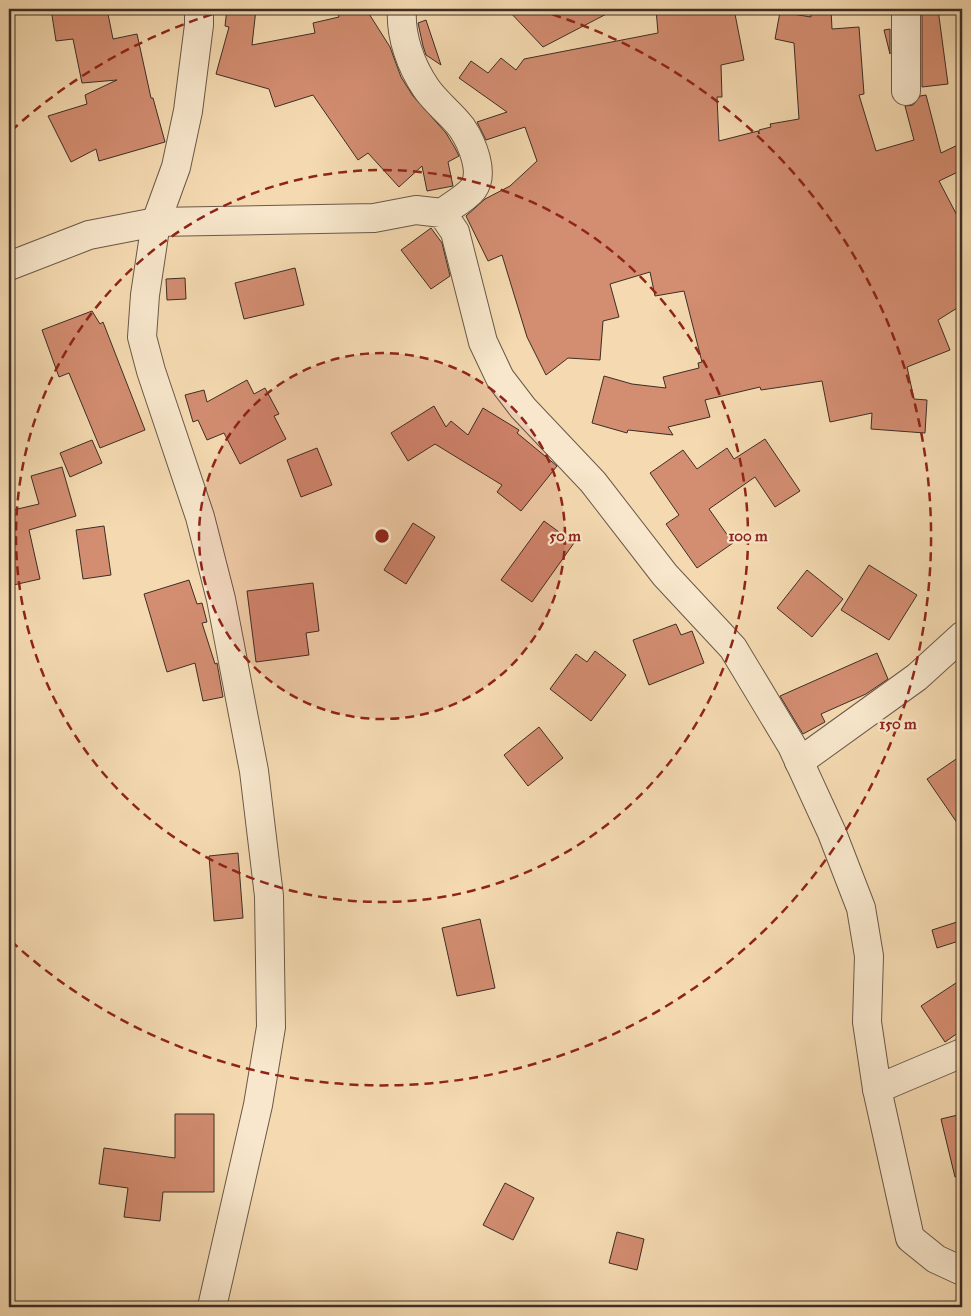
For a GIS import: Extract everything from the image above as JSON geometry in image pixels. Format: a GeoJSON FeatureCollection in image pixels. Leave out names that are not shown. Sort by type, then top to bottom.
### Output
{"type":"FeatureCollection","features":[{"type":"Feature","properties":{"kind":"street"},"geometry":{"type":"LineString","coordinates":[[199,9],[199,25],[188,111],[176,167],[156,222],[145,295],[142,337],[151,371],[200,517],[221,599],[254,771],[269,896],[271,1027],[258,1105],[212,1307]]}},
{"type":"Feature","properties":{"kind":"street"},"geometry":{"type":"LineString","coordinates":[[9,266],[89,235],[156,222],[374,218],[416,210],[442,213],[473,189],[478,178],[476,158],[462,129],[426,88],[411,59],[404,40],[402,9]]}},
{"type":"Feature","properties":{"kind":"street"},"geometry":{"type":"LineString","coordinates":[[906,9],[906,91]]}},
{"type":"Feature","properties":{"kind":"street"},"geometry":{"type":"LineString","coordinates":[[442,213],[455,232],[482,342],[500,378],[523,408],[593,482],[665,575],[733,648],[799,762],[832,833],[861,908],[869,956],[867,1022],[877,1089],[910,1238],[936,1259],[962,1271]]}},
{"type":"Feature","properties":{"kind":"street"},"geometry":{"type":"LineString","coordinates":[[799,762],[917,678],[962,636]]}},
{"type":"Feature","properties":{"kind":"street"},"geometry":{"type":"LineString","coordinates":[[877,1089],[962,1053]]}},
{"type":"Feature","properties":{"kind":"building"},"geometry":{"type":"Polygon","coordinates":[[[51,9],[107,9],[113,39],[137,34],[151,98],[153,98],[165,142],[99,161],[96,149],[71,162],[48,116],[87,104],[85,95],[117,80],[82,83],[73,39],[56,41],[51,9]]]}},
{"type":"Feature","properties":{"kind":"building"},"geometry":{"type":"Polygon","coordinates":[[[227,9],[256,9],[252,45],[315,33],[313,23],[339,17],[337,9],[366,9],[390,47],[401,77],[413,96],[446,133],[459,156],[448,162],[453,186],[427,191],[422,166],[399,187],[368,153],[358,160],[313,95],[275,107],[269,89],[216,74],[229,27],[225,26],[227,9]]]}},
{"type":"Feature","properties":{"kind":"building"},"geometry":{"type":"Polygon","coordinates":[[[507,9],[616,9],[543,47],[507,9]]]}},
{"type":"Feature","properties":{"kind":"building"},"geometry":{"type":"Polygon","coordinates":[[[656,9],[734,9],[744,60],[721,65],[722,97],[717,97],[719,141],[758,131],[759,134],[759,130],[771,127],[770,124],[799,119],[794,43],[775,39],[780,12],[811,17],[810,9],[831,9],[832,29],[859,27],[864,94],[859,95],[876,151],[914,140],[905,106],[913,105],[920,96],[926,95],[941,153],[962,143],[962,170],[939,181],[962,225],[962,305],[938,320],[950,350],[907,367],[914,399],[927,400],[925,433],[871,429],[872,413],[830,422],[822,381],[761,390],[760,387],[705,400],[710,417],[668,427],[673,435],[628,430],[627,433],[592,423],[604,376],[632,384],[666,388],[663,377],[699,368],[698,363],[702,362],[684,291],[655,296],[650,272],[610,284],[619,317],[603,321],[600,360],[568,358],[546,375],[527,337],[502,255],[488,261],[466,216],[485,199],[510,186],[537,161],[525,127],[486,140],[477,122],[507,112],[459,78],[471,61],[488,73],[501,58],[516,70],[524,59],[658,33],[656,9]]]}},
{"type":"Feature","properties":{"kind":"building"},"geometry":{"type":"Polygon","coordinates":[[[922,9],[938,9],[948,84],[922,87],[922,9]]]}},
{"type":"Feature","properties":{"kind":"building"},"geometry":{"type":"Polygon","coordinates":[[[426,20],[441,65],[426,55],[423,46],[418,23],[426,20]]]}},
{"type":"Feature","properties":{"kind":"building"},"geometry":{"type":"Polygon","coordinates":[[[890,29],[890,54],[884,30],[890,29]]]}},
{"type":"Feature","properties":{"kind":"building"},"geometry":{"type":"Polygon","coordinates":[[[431,228],[442,243],[450,276],[431,289],[401,250],[431,228]]]}},
{"type":"Feature","properties":{"kind":"building"},"geometry":{"type":"Polygon","coordinates":[[[295,268],[304,305],[244,319],[235,283],[295,268]]]}},
{"type":"Feature","properties":{"kind":"building"},"geometry":{"type":"Polygon","coordinates":[[[185,278],[186,299],[167,300],[166,279],[185,278]]]}},
{"type":"Feature","properties":{"kind":"building"},"geometry":{"type":"Polygon","coordinates":[[[92,311],[100,324],[103,322],[145,430],[100,448],[69,373],[59,377],[42,330],[92,311]]]}},
{"type":"Feature","properties":{"kind":"building"},"geometry":{"type":"Polygon","coordinates":[[[247,380],[254,394],[265,388],[279,414],[274,416],[286,439],[240,464],[224,433],[207,440],[198,420],[193,422],[185,395],[204,390],[207,402],[247,380]]]}},
{"type":"Feature","properties":{"kind":"building"},"geometry":{"type":"Polygon","coordinates":[[[434,406],[446,427],[451,421],[468,435],[483,408],[519,430],[517,433],[557,466],[521,511],[497,492],[502,485],[435,444],[408,461],[391,433],[434,406]]]}},
{"type":"Feature","properties":{"kind":"building"},"geometry":{"type":"Polygon","coordinates":[[[765,439],[800,491],[775,507],[755,477],[709,509],[733,543],[697,568],[666,524],[679,515],[650,473],[683,450],[697,469],[727,448],[734,459],[765,439]]]}},
{"type":"Feature","properties":{"kind":"building"},"geometry":{"type":"Polygon","coordinates":[[[92,440],[102,463],[70,477],[60,453],[92,440]]]}},
{"type":"Feature","properties":{"kind":"building"},"geometry":{"type":"Polygon","coordinates":[[[317,448],[332,485],[301,497],[287,460],[317,448]]]}},
{"type":"Feature","properties":{"kind":"building"},"geometry":{"type":"Polygon","coordinates":[[[62,467],[76,516],[29,530],[40,579],[9,586],[9,511],[39,504],[31,476],[62,467]]]}},
{"type":"Feature","properties":{"kind":"building"},"geometry":{"type":"Polygon","coordinates":[[[544,521],[574,543],[532,602],[501,580],[544,521]]]}},
{"type":"Feature","properties":{"kind":"building"},"geometry":{"type":"Polygon","coordinates":[[[413,523],[435,537],[406,584],[384,570],[413,523]]]}},
{"type":"Feature","properties":{"kind":"building"},"geometry":{"type":"Polygon","coordinates":[[[104,526],[111,575],[83,579],[76,530],[104,526]]]}},
{"type":"Feature","properties":{"kind":"building"},"geometry":{"type":"Polygon","coordinates":[[[869,565],[917,595],[889,640],[841,610],[869,565]]]}},
{"type":"Feature","properties":{"kind":"building"},"geometry":{"type":"Polygon","coordinates":[[[807,570],[843,599],[812,637],[777,608],[807,570]]]}},
{"type":"Feature","properties":{"kind":"building"},"geometry":{"type":"Polygon","coordinates":[[[189,580],[197,604],[202,603],[207,622],[202,623],[215,664],[217,663],[223,697],[203,701],[195,663],[167,672],[144,594],[189,580]]]}},
{"type":"Feature","properties":{"kind":"building"},"geometry":{"type":"Polygon","coordinates":[[[313,583],[319,631],[306,633],[309,655],[256,662],[247,591],[313,583]]]}},
{"type":"Feature","properties":{"kind":"building"},"geometry":{"type":"Polygon","coordinates":[[[676,624],[681,635],[692,631],[704,663],[649,685],[633,640],[676,624]]]}},
{"type":"Feature","properties":{"kind":"building"},"geometry":{"type":"Polygon","coordinates":[[[595,651],[626,675],[591,721],[550,689],[576,654],[587,662],[595,651]]]}},
{"type":"Feature","properties":{"kind":"building"},"geometry":{"type":"Polygon","coordinates":[[[877,653],[888,679],[866,694],[821,714],[825,722],[803,734],[780,696],[877,653]]]}},
{"type":"Feature","properties":{"kind":"building"},"geometry":{"type":"Polygon","coordinates":[[[539,727],[563,758],[528,786],[504,755],[539,727]]]}},
{"type":"Feature","properties":{"kind":"building"},"geometry":{"type":"Polygon","coordinates":[[[962,755],[962,830],[927,779],[962,755]]]}},
{"type":"Feature","properties":{"kind":"building"},"geometry":{"type":"Polygon","coordinates":[[[238,853],[243,918],[214,921],[209,856],[238,853]]]}},
{"type":"Feature","properties":{"kind":"building"},"geometry":{"type":"Polygon","coordinates":[[[480,919],[495,988],[457,996],[442,928],[480,919]]]}},
{"type":"Feature","properties":{"kind":"building"},"geometry":{"type":"Polygon","coordinates":[[[957,922],[962,940],[937,948],[932,930],[957,922]]]}},
{"type":"Feature","properties":{"kind":"building"},"geometry":{"type":"Polygon","coordinates":[[[962,979],[962,1030],[945,1042],[921,1006],[962,979]]]}},
{"type":"Feature","properties":{"kind":"building"},"geometry":{"type":"Polygon","coordinates":[[[175,1114],[214,1114],[214,1192],[163,1192],[160,1221],[124,1217],[128,1188],[99,1184],[104,1148],[175,1158],[175,1114]]]}},
{"type":"Feature","properties":{"kind":"building"},"geometry":{"type":"Polygon","coordinates":[[[962,1114],[962,1176],[955,1177],[941,1119],[962,1114]]]}},
{"type":"Feature","properties":{"kind":"building"},"geometry":{"type":"Polygon","coordinates":[[[505,1183],[534,1198],[513,1240],[483,1225],[505,1183]]]}},
{"type":"Feature","properties":{"kind":"building"},"geometry":{"type":"Polygon","coordinates":[[[617,1232],[644,1239],[637,1270],[609,1263],[617,1232]]]}}]}
